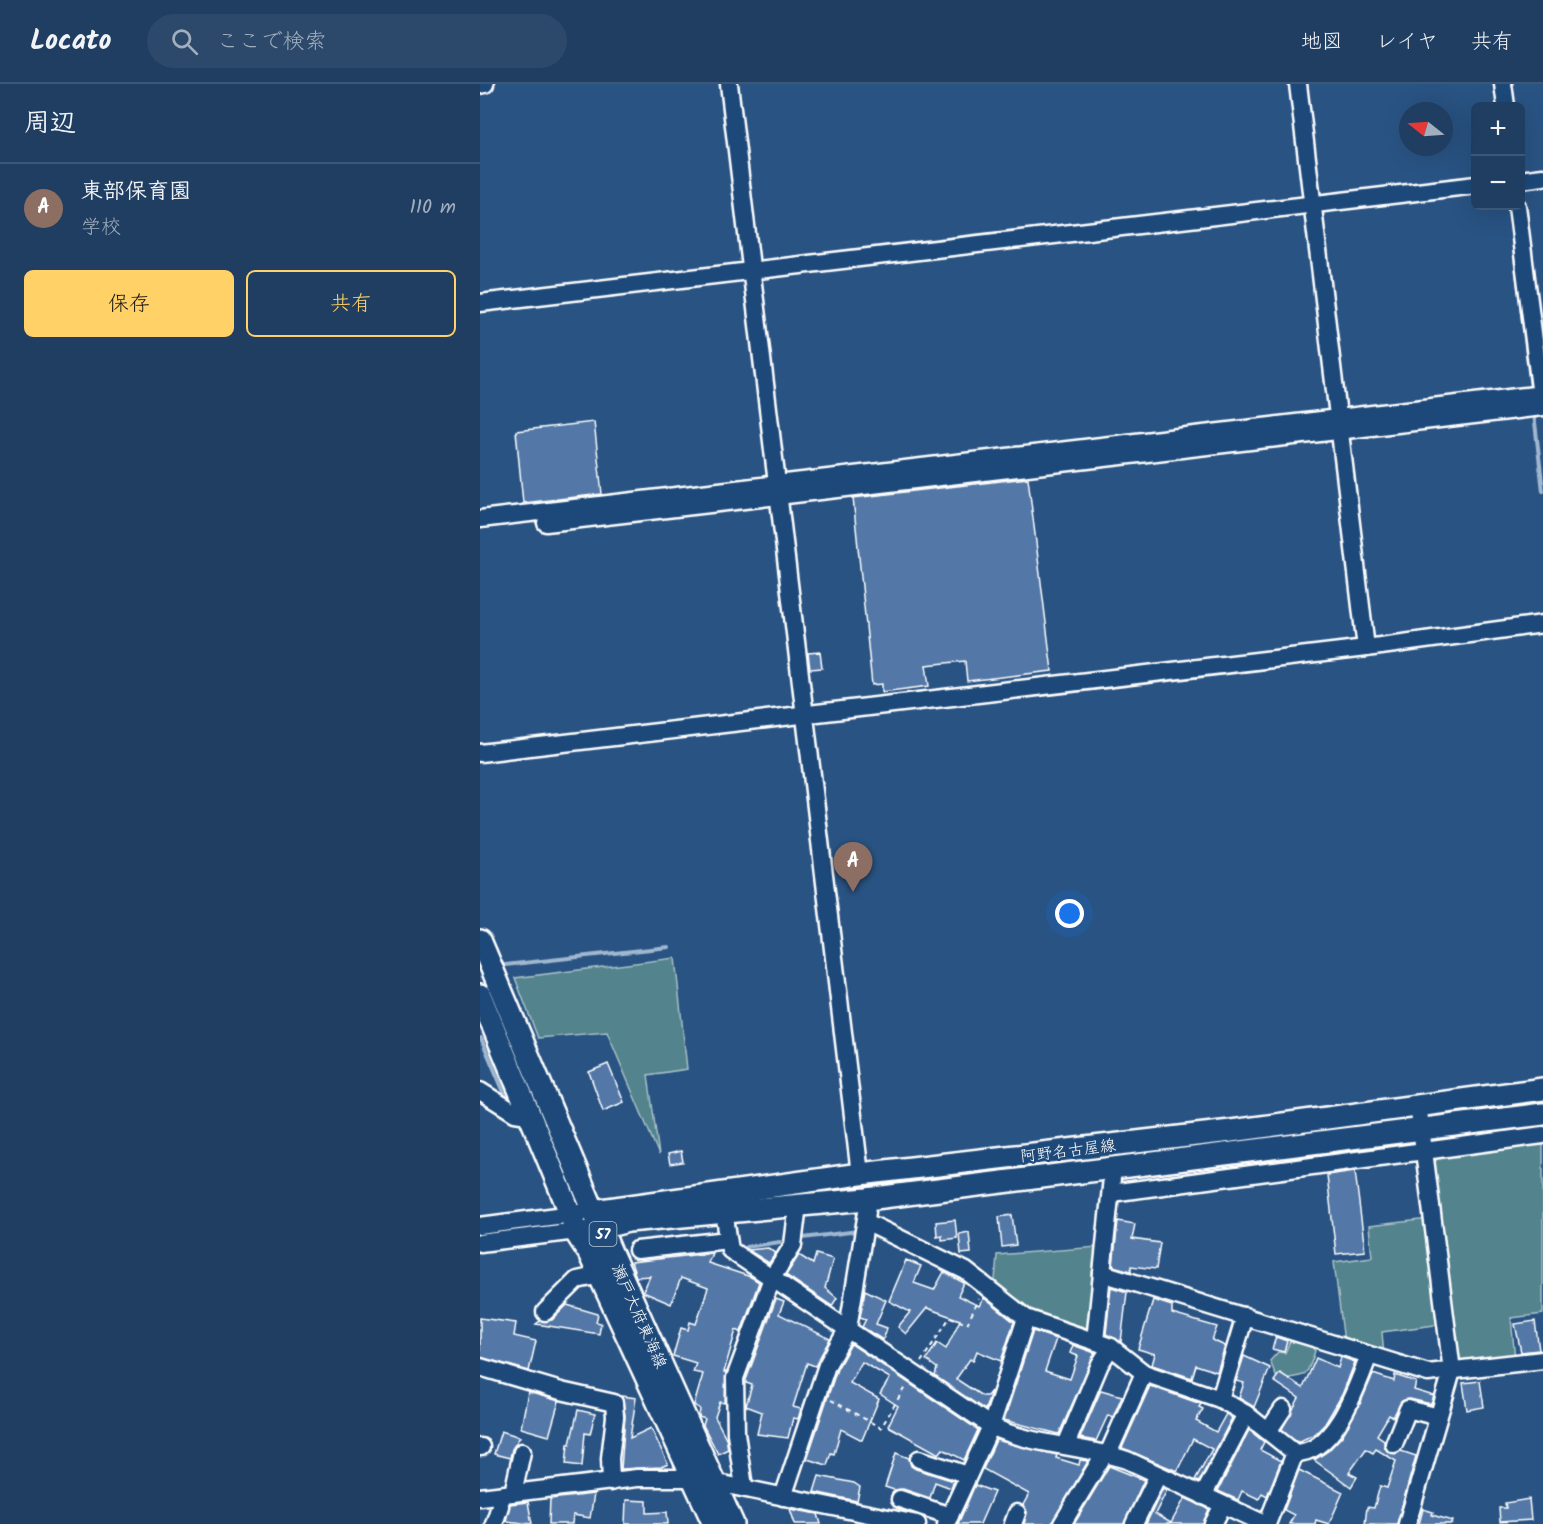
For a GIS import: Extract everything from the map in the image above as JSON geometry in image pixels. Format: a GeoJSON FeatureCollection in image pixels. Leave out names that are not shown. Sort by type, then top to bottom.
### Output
{"type":"FeatureCollection","features":[{"type":"Feature","properties":{"kind":"main road","name":"瀬戸大府東海線"},"geometry":{"type":"LineString","coordinates":[[480,940],[597,1220],[733,1524]]}},
{"type":"Feature","properties":{"kind":"main road","name":"瀬戸大府東海線"},"geometry":{"type":"LineString","coordinates":[[480,995],[574,1224],[600,1275],[714,1524]]}},
{"type":"Feature","properties":{"kind":"main road","name":"阿野名古屋線"},"geometry":{"type":"LineString","coordinates":[[597,1220],[860,1174],[1232,1131],[1543,1089]]}},
{"type":"Feature","properties":{"kind":"main road","name":"阿野名古屋線"},"geometry":{"type":"LineString","coordinates":[[597,1220],[627,1221],[867,1199],[1113,1168],[1422,1140],[1543,1114]]}},
{"type":"Feature","properties":{"kind":"street"},"geometry":{"type":"LineString","coordinates":[[480,85],[485,84]]}},
{"type":"Feature","properties":{"kind":"street"},"geometry":{"type":"LineString","coordinates":[[729,84],[860,1174]]}},
{"type":"Feature","properties":{"kind":"street"},"geometry":{"type":"LineString","coordinates":[[1298,84],[1366,648]]}},
{"type":"Feature","properties":{"kind":"street"},"geometry":{"type":"LineString","coordinates":[[1503,84],[1505,102]]}},
{"type":"Feature","properties":{"kind":"street"},"geometry":{"type":"LineString","coordinates":[[1525,179],[1543,177]]}},
{"type":"Feature","properties":{"kind":"street"},"geometry":{"type":"LineString","coordinates":[[480,303],[1471,186]]}},
{"type":"Feature","properties":{"kind":"street"},"geometry":{"type":"LineString","coordinates":[[1518,210],[1543,412]]}},
{"type":"Feature","properties":{"kind":"street"},"geometry":{"type":"LineString","coordinates":[[480,530],[777,490],[1542,400]]}},
{"type":"Feature","properties":{"kind":"street"},"geometry":{"type":"LineString","coordinates":[[480,519],[777,490]]}},
{"type":"Feature","properties":{"kind":"street"},"geometry":{"type":"LineString","coordinates":[[480,753],[1366,648],[1543,624]]}},
{"type":"Feature","properties":{"kind":"street"},"geometry":{"type":"LineString","coordinates":[[480,1091],[515,1113],[528,1114]]}},
{"type":"Feature","properties":{"kind":"street"},"geometry":{"type":"LineString","coordinates":[[1407,1524],[1452,1371],[1419,1104]]}},
{"type":"Feature","properties":{"kind":"street"},"geometry":{"type":"LineString","coordinates":[[1111,1193],[1422,1140],[1543,1135]]}},
{"type":"Feature","properties":{"kind":"street"},"geometry":{"type":"LineString","coordinates":[[1095,1341],[1113,1168]]}},
{"type":"Feature","properties":{"kind":"street"},"geometry":{"type":"LineString","coordinates":[[783,1497],[827,1365],[848,1328],[866,1222],[867,1199]]}},
{"type":"Feature","properties":{"kind":"street"},"geometry":{"type":"LineString","coordinates":[[744,1487],[736,1434],[735,1378],[772,1278],[794,1245],[798,1205]]}},
{"type":"Feature","properties":{"kind":"street"},"geometry":{"type":"LineString","coordinates":[[724,1211],[730,1250],[991,1426],[1012,1436],[1106,1453],[1266,1524],[1295,1453]]}},
{"type":"Feature","properties":{"kind":"street"},"geometry":{"type":"LineString","coordinates":[[480,1243],[597,1220]]}},
{"type":"Feature","properties":{"kind":"street"},"geometry":{"type":"LineString","coordinates":[[866,1222],[966,1271],[1026,1318],[1111,1347],[1144,1373],[1220,1399],[1269,1430],[1295,1453]]}},
{"type":"Feature","properties":{"kind":"street"},"geometry":{"type":"LineString","coordinates":[[480,1226],[574,1224]]}},
{"type":"Feature","properties":{"kind":"street"},"geometry":{"type":"LineString","coordinates":[[637,1250],[728,1240]]}},
{"type":"Feature","properties":{"kind":"street"},"geometry":{"type":"LineString","coordinates":[[1102,1273],[1428,1373],[1543,1360]]}},
{"type":"Feature","properties":{"kind":"street"},"geometry":{"type":"LineString","coordinates":[[545,1312],[577,1280],[600,1275]]}},
{"type":"Feature","properties":{"kind":"street"},"geometry":{"type":"LineString","coordinates":[[1220,1399],[1245,1316]]}},
{"type":"Feature","properties":{"kind":"street"},"geometry":{"type":"LineString","coordinates":[[900,1498],[948,1520],[991,1426],[1026,1318]]}},
{"type":"Feature","properties":{"kind":"street"},"geometry":{"type":"LineString","coordinates":[[1066,1445],[1100,1364],[1111,1347]]}},
{"type":"Feature","properties":{"kind":"street"},"geometry":{"type":"LineString","coordinates":[[1295,1453],[1312,1449],[1337,1425],[1348,1410],[1369,1355]]}},
{"type":"Feature","properties":{"kind":"street"},"geometry":{"type":"LineString","coordinates":[[480,1366],[614,1403],[615,1417],[610,1458],[611,1482]]}},
{"type":"Feature","properties":{"kind":"street"},"geometry":{"type":"LineString","coordinates":[[1062,1524],[1106,1453],[1144,1373]]}},
{"type":"Feature","properties":{"kind":"street"},"geometry":{"type":"LineString","coordinates":[[1269,1430],[1283,1409]]}},
{"type":"Feature","properties":{"kind":"street"},"geometry":{"type":"LineString","coordinates":[[1394,1444],[1408,1409],[1438,1418]]}},
{"type":"Feature","properties":{"kind":"street"},"geometry":{"type":"LineString","coordinates":[[1203,1496],[1246,1414]]}},
{"type":"Feature","properties":{"kind":"street"},"geometry":{"type":"LineString","coordinates":[[494,1524],[522,1452]]}},
{"type":"Feature","properties":{"kind":"street"},"geometry":{"type":"LineString","coordinates":[[919,1459],[968,1475]]}},
{"type":"Feature","properties":{"kind":"street"},"geometry":{"type":"LineString","coordinates":[[1134,1524],[1158,1475]]}},
{"type":"Feature","properties":{"kind":"street"},"geometry":{"type":"LineString","coordinates":[[480,1497],[637,1478],[693,1478],[917,1524]]}},
{"type":"Feature","properties":{"kind":"street"},"geometry":{"type":"LineString","coordinates":[[1213,1524],[1223,1505]]}},
{"type":"Feature","properties":{"kind":"green space"},"geometry":{"type":"Polygon","coordinates":[[[675,958],[687,1069],[648,1075],[659,1155],[607,1032],[538,1038],[515,978],[675,958]]]}},
{"type":"Feature","properties":{"kind":"green space"},"geometry":{"type":"Polygon","coordinates":[[[1543,1143],[1543,1314],[1511,1318],[1515,1359],[1457,1367],[1435,1163],[1438,1156],[1543,1143]]]}},
{"type":"Feature","properties":{"kind":"green space"},"geometry":{"type":"Polygon","coordinates":[[[1429,1219],[1442,1324],[1382,1332],[1384,1356],[1344,1342],[1334,1262],[1372,1257],[1369,1226],[1429,1219]]]}},
{"type":"Feature","properties":{"kind":"green space"},"geometry":{"type":"Polygon","coordinates":[[[1098,1247],[1087,1328],[1031,1311],[995,1281],[997,1255],[1098,1247]]]}},
{"type":"Feature","properties":{"kind":"green space"},"geometry":{"type":"Polygon","coordinates":[[[1290,1341],[1312,1347],[1315,1351],[1306,1373],[1278,1381],[1270,1361],[1278,1352],[1285,1353],[1290,1341]]]}},
{"type":"Feature","properties":{"kind":"building"},"geometry":{"type":"Polygon","coordinates":[[[594,422],[602,494],[523,503],[516,431],[594,422]]]}},
{"type":"Feature","properties":{"kind":"building"},"geometry":{"type":"Polygon","coordinates":[[[1028,478],[1052,671],[967,681],[965,661],[926,665],[929,686],[882,692],[882,684],[872,685],[853,498],[1028,478]]]}},
{"type":"Feature","properties":{"kind":"building"},"geometry":{"type":"Polygon","coordinates":[[[820,652],[822,668],[810,669],[808,653],[820,652]]]}},
{"type":"Feature","properties":{"kind":"building"},"geometry":{"type":"Polygon","coordinates":[[[608,1064],[624,1102],[603,1111],[589,1072],[608,1064]]]}},
{"type":"Feature","properties":{"kind":"building"},"geometry":{"type":"Polygon","coordinates":[[[681,1151],[683,1162],[670,1164],[668,1154],[681,1151]]]}},
{"type":"Feature","properties":{"kind":"building"},"geometry":{"type":"Polygon","coordinates":[[[1355,1171],[1365,1251],[1336,1254],[1327,1175],[1355,1171]]]}},
{"type":"Feature","properties":{"kind":"building"},"geometry":{"type":"Polygon","coordinates":[[[1012,1215],[1016,1245],[1002,1247],[999,1217],[1012,1215]]]}},
{"type":"Feature","properties":{"kind":"building"},"geometry":{"type":"Polygon","coordinates":[[[955,1220],[957,1238],[942,1240],[942,1235],[937,1236],[936,1222],[955,1220]]]}},
{"type":"Feature","properties":{"kind":"building"},"geometry":{"type":"Polygon","coordinates":[[[1118,1221],[1135,1224],[1132,1239],[1160,1243],[1156,1269],[1131,1266],[1131,1271],[1113,1266],[1118,1221]]]}},
{"type":"Feature","properties":{"kind":"building"},"geometry":{"type":"Polygon","coordinates":[[[969,1232],[971,1253],[961,1254],[959,1234],[969,1232]]]}},
{"type":"Feature","properties":{"kind":"building"},"geometry":{"type":"Polygon","coordinates":[[[768,1248],[776,1253],[769,1263],[748,1250],[768,1248]]]}},
{"type":"Feature","properties":{"kind":"building"},"geometry":{"type":"Polygon","coordinates":[[[712,1253],[708,1263],[751,1277],[759,1282],[741,1332],[736,1330],[724,1372],[726,1372],[725,1403],[720,1402],[715,1417],[726,1438],[728,1449],[718,1454],[703,1425],[705,1419],[699,1417],[700,1409],[694,1405],[703,1374],[693,1372],[696,1363],[673,1356],[681,1328],[688,1330],[690,1322],[696,1324],[708,1288],[681,1278],[671,1304],[643,1292],[650,1276],[636,1277],[631,1262],[712,1253]]]}},
{"type":"Feature","properties":{"kind":"building"},"geometry":{"type":"Polygon","coordinates":[[[816,1254],[833,1259],[825,1288],[837,1298],[832,1306],[786,1275],[799,1255],[813,1264],[816,1254]]]}},
{"type":"Feature","properties":{"kind":"building"},"geometry":{"type":"Polygon","coordinates":[[[906,1260],[921,1266],[914,1283],[934,1290],[944,1272],[964,1283],[958,1296],[979,1306],[984,1298],[1014,1322],[1001,1361],[977,1351],[973,1361],[970,1359],[956,1379],[982,1396],[987,1396],[991,1391],[985,1410],[935,1376],[937,1368],[926,1360],[937,1343],[946,1349],[960,1320],[927,1308],[906,1334],[898,1327],[910,1312],[889,1301],[906,1260]]]}},
{"type":"Feature","properties":{"kind":"building"},"geometry":{"type":"Polygon","coordinates":[[[1111,1287],[1127,1292],[1121,1342],[1106,1334],[1111,1287]]]}},
{"type":"Feature","properties":{"kind":"building"},"geometry":{"type":"Polygon","coordinates":[[[865,1290],[886,1300],[876,1324],[887,1328],[883,1340],[862,1327],[866,1319],[860,1317],[865,1290]]]}},
{"type":"Feature","properties":{"kind":"building"},"geometry":{"type":"Polygon","coordinates":[[[776,1299],[784,1302],[779,1314],[830,1339],[815,1366],[807,1363],[793,1407],[801,1409],[798,1419],[793,1418],[788,1438],[757,1434],[762,1412],[746,1406],[752,1385],[746,1383],[746,1380],[776,1299]]]}},
{"type":"Feature","properties":{"kind":"building"},"geometry":{"type":"Polygon","coordinates":[[[1153,1300],[1172,1306],[1172,1314],[1217,1327],[1212,1340],[1225,1346],[1217,1372],[1196,1365],[1192,1378],[1152,1365],[1155,1354],[1138,1349],[1153,1300]]]}},
{"type":"Feature","properties":{"kind":"building"},"geometry":{"type":"Polygon","coordinates":[[[567,1305],[598,1314],[596,1322],[601,1323],[599,1334],[536,1324],[540,1321],[552,1320],[567,1305]]]}},
{"type":"Feature","properties":{"kind":"building"},"geometry":{"type":"Polygon","coordinates":[[[480,1318],[516,1323],[514,1336],[536,1341],[529,1371],[480,1357],[480,1318]]]}},
{"type":"Feature","properties":{"kind":"building"},"geometry":{"type":"Polygon","coordinates":[[[1535,1321],[1539,1350],[1521,1352],[1515,1324],[1535,1321]]]}},
{"type":"Feature","properties":{"kind":"building"},"geometry":{"type":"Polygon","coordinates":[[[1033,1331],[1056,1339],[1045,1371],[1070,1379],[1078,1356],[1070,1353],[1073,1345],[1095,1353],[1059,1434],[1004,1420],[1033,1331]]]}},
{"type":"Feature","properties":{"kind":"building"},"geometry":{"type":"Polygon","coordinates":[[[1276,1337],[1287,1341],[1284,1352],[1272,1349],[1276,1337]]]}},
{"type":"Feature","properties":{"kind":"building"},"geometry":{"type":"Polygon","coordinates":[[[851,1344],[978,1430],[964,1460],[943,1449],[939,1454],[888,1426],[898,1406],[880,1394],[890,1378],[862,1362],[850,1383],[879,1399],[862,1440],[841,1429],[834,1454],[831,1453],[827,1465],[807,1459],[837,1369],[851,1344]]]}},
{"type":"Feature","properties":{"kind":"building"},"geometry":{"type":"Polygon","coordinates":[[[1244,1356],[1270,1368],[1254,1407],[1239,1398],[1244,1383],[1236,1381],[1244,1356]]]}},
{"type":"Feature","properties":{"kind":"building"},"geometry":{"type":"Polygon","coordinates":[[[1341,1357],[1355,1362],[1342,1395],[1325,1424],[1315,1434],[1298,1442],[1282,1429],[1299,1398],[1274,1381],[1280,1373],[1303,1388],[1316,1358],[1338,1368],[1341,1357]]]}},
{"type":"Feature","properties":{"kind":"building"},"geometry":{"type":"Polygon","coordinates":[[[1373,1374],[1394,1381],[1395,1375],[1416,1382],[1414,1390],[1434,1396],[1431,1404],[1410,1399],[1402,1401],[1393,1417],[1389,1415],[1377,1435],[1384,1440],[1384,1446],[1390,1453],[1401,1451],[1416,1456],[1397,1524],[1365,1524],[1367,1507],[1374,1508],[1380,1486],[1387,1488],[1396,1461],[1376,1449],[1373,1453],[1366,1449],[1349,1473],[1357,1477],[1351,1487],[1314,1460],[1328,1451],[1342,1436],[1373,1374]]]}},
{"type":"Feature","properties":{"kind":"building"},"geometry":{"type":"Polygon","coordinates":[[[1480,1381],[1484,1407],[1467,1410],[1463,1383],[1480,1381]]]}},
{"type":"Feature","properties":{"kind":"building"},"geometry":{"type":"Polygon","coordinates":[[[1150,1386],[1201,1404],[1199,1407],[1203,1409],[1196,1421],[1216,1432],[1226,1414],[1232,1418],[1199,1482],[1195,1480],[1212,1449],[1193,1439],[1177,1471],[1122,1448],[1150,1386]]]}},
{"type":"Feature","properties":{"kind":"building"},"geometry":{"type":"Polygon","coordinates":[[[1101,1390],[1122,1396],[1113,1417],[1108,1415],[1096,1441],[1080,1438],[1101,1390]]]}},
{"type":"Feature","properties":{"kind":"building"},"geometry":{"type":"Polygon","coordinates":[[[528,1392],[559,1401],[549,1436],[521,1428],[528,1392]]]}},
{"type":"Feature","properties":{"kind":"building"},"geometry":{"type":"Polygon","coordinates":[[[622,1396],[636,1398],[630,1438],[651,1428],[668,1464],[661,1467],[621,1469],[625,1416],[622,1396]]]}},
{"type":"Feature","properties":{"kind":"building"},"geometry":{"type":"Polygon","coordinates":[[[578,1410],[595,1414],[590,1434],[585,1433],[582,1466],[566,1464],[568,1444],[570,1444],[578,1410]]]}},
{"type":"Feature","properties":{"kind":"building"},"geometry":{"type":"Polygon","coordinates":[[[1249,1430],[1264,1442],[1260,1450],[1281,1461],[1267,1496],[1262,1493],[1259,1499],[1242,1491],[1238,1500],[1218,1491],[1249,1430]]]}},
{"type":"Feature","properties":{"kind":"building"},"geometry":{"type":"Polygon","coordinates":[[[501,1431],[520,1437],[512,1449],[510,1458],[494,1454],[501,1431]]]}},
{"type":"Feature","properties":{"kind":"building"},"geometry":{"type":"Polygon","coordinates":[[[996,1440],[1057,1455],[1056,1458],[1079,1465],[1080,1460],[1088,1461],[1052,1524],[1024,1524],[1027,1512],[1023,1505],[1029,1494],[983,1469],[996,1440]]]}},
{"type":"Feature","properties":{"kind":"building"},"geometry":{"type":"Polygon","coordinates":[[[896,1453],[909,1458],[911,1466],[916,1469],[954,1481],[951,1488],[935,1482],[930,1498],[903,1489],[894,1490],[885,1487],[896,1453]]]}},
{"type":"Feature","properties":{"kind":"building"},"geometry":{"type":"Polygon","coordinates":[[[1109,1466],[1144,1480],[1124,1524],[1074,1524],[1109,1466]]]}},
{"type":"Feature","properties":{"kind":"building"},"geometry":{"type":"Polygon","coordinates":[[[1299,1470],[1343,1492],[1329,1524],[1316,1520],[1315,1524],[1289,1524],[1294,1515],[1284,1510],[1299,1470]]]}},
{"type":"Feature","properties":{"kind":"building"},"geometry":{"type":"Polygon","coordinates":[[[819,1476],[854,1483],[860,1487],[857,1501],[814,1492],[819,1476]]]}},
{"type":"Feature","properties":{"kind":"building"},"geometry":{"type":"Polygon","coordinates":[[[975,1485],[994,1492],[980,1524],[958,1524],[975,1485]]]}},
{"type":"Feature","properties":{"kind":"building"},"geometry":{"type":"Polygon","coordinates":[[[1163,1488],[1167,1490],[1155,1514],[1171,1523],[1185,1498],[1209,1509],[1203,1524],[1146,1524],[1163,1488]]]}},
{"type":"Feature","properties":{"kind":"building"},"geometry":{"type":"Polygon","coordinates":[[[594,1494],[590,1518],[573,1515],[572,1524],[549,1524],[550,1499],[594,1494]]]}},
{"type":"Feature","properties":{"kind":"building"},"geometry":{"type":"Polygon","coordinates":[[[1529,1499],[1531,1520],[1500,1522],[1499,1508],[1506,1508],[1505,1503],[1529,1499]]]}},
{"type":"Feature","properties":{"kind":"building"},"geometry":{"type":"Polygon","coordinates":[[[626,1500],[647,1501],[647,1513],[667,1512],[668,1524],[625,1524],[626,1500]]]}},
{"type":"Feature","properties":{"kind":"building"},"geometry":{"type":"Polygon","coordinates":[[[528,1502],[532,1524],[506,1521],[510,1504],[528,1502]]]}},
{"type":"Feature","properties":{"kind":"building"},"geometry":{"type":"Polygon","coordinates":[[[790,1509],[818,1514],[821,1524],[795,1524],[790,1509]]]}},
{"type":"Feature","properties":{"kind":"building"},"geometry":{"type":"Polygon","coordinates":[[[1423,1509],[1433,1512],[1432,1515],[1453,1521],[1452,1524],[1419,1524],[1423,1509]]]}},
{"type":"Feature","properties":{"kind":"waterway"},"geometry":{"type":"LineString","coordinates":[[1513,239],[1531,389]]}},
{"type":"Feature","properties":{"kind":"waterway"},"geometry":{"type":"LineString","coordinates":[[1534,414],[1543,491]]}},
{"type":"Feature","properties":{"kind":"waterway"},"geometry":{"type":"LineString","coordinates":[[505,965],[669,947]]}},
{"type":"Feature","properties":{"kind":"waterway"},"geometry":{"type":"LineString","coordinates":[[481,1038],[506,1097]]}},
{"type":"Feature","properties":{"kind":"waterway"},"geometry":{"type":"LineString","coordinates":[[803,1238],[858,1231]]}},
{"type":"Feature","properties":{"kind":"waterway"},"geometry":{"type":"LineString","coordinates":[[746,1247],[780,1242]]}},
{"type":"Feature","properties":{"kind":"place","name":"東部保育園"},"geometry":{"type":"Point","coordinates":[853,892]}}]}
